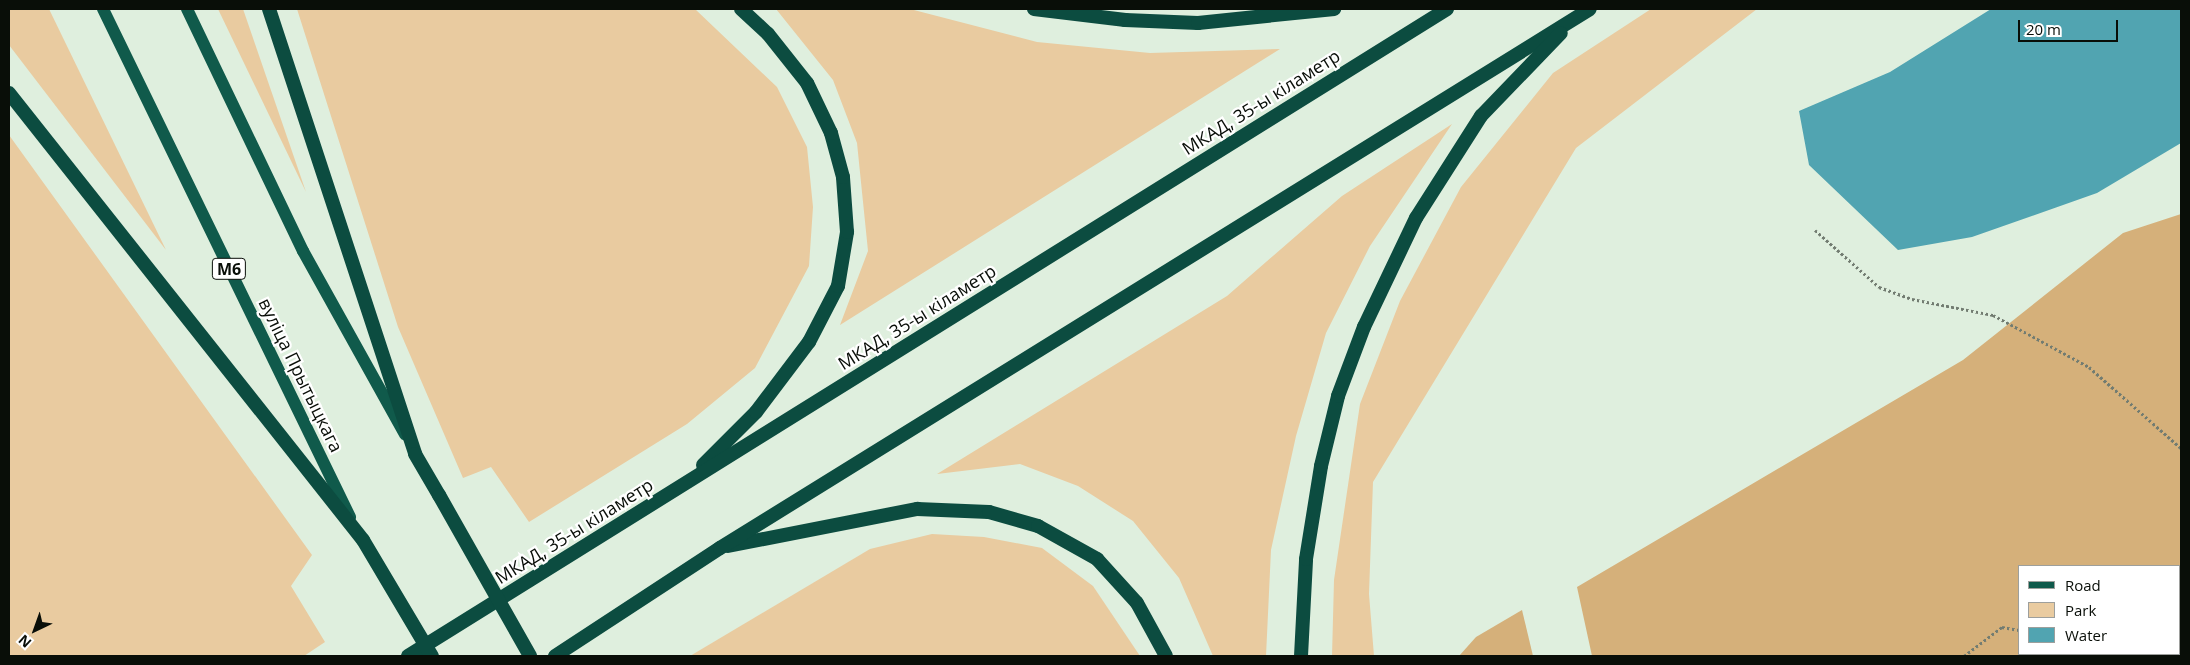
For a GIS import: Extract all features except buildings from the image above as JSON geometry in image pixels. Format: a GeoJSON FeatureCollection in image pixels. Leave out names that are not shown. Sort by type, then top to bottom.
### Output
{"type":"FeatureCollection","features":[{"type":"Feature","properties":{"kind":"highway"},"geometry":{"type":"LineString","coordinates":[[268,9],[415,454],[530,656]]}},
{"type":"Feature","properties":{"kind":"highway"},"geometry":{"type":"LineString","coordinates":[[686,483],[756,412],[809,342],[838,286],[847,232],[843,177],[831,134],[807,83],[768,34],[741,9]]}},
{"type":"Feature","properties":{"kind":"highway"},"geometry":{"type":"LineString","coordinates":[[1034,9],[1124,20],[1198,23],[1334,9]]}},
{"type":"Feature","properties":{"kind":"highway","name":"МКАД, 35-ы кіламетр"},"geometry":{"type":"LineString","coordinates":[[408,656],[1447,9]]}},
{"type":"Feature","properties":{"kind":"highway"},"geometry":{"type":"LineString","coordinates":[[555,656],[720,548],[1590,9]]}},
{"type":"Feature","properties":{"kind":"highway"},"geometry":{"type":"LineString","coordinates":[[1301,656],[1306,559],[1321,466],[1338,396],[1364,327],[1416,218],[1481,116],[1576,18]]}},
{"type":"Feature","properties":{"kind":"highway"},"geometry":{"type":"LineString","coordinates":[[9,93],[359,535]]}},
{"type":"Feature","properties":{"kind":"highway"},"geometry":{"type":"LineString","coordinates":[[720,548],[917,509],[989,512],[1038,526],[1097,560],[1137,603],[1166,656]]}},
{"type":"Feature","properties":{"kind":"highway","name":"М6"},"geometry":{"type":"LineString","coordinates":[[359,535],[432,656]]}},
{"type":"Feature","properties":{"kind":"main road","name":"вуліца Прытыцкага"},"geometry":{"type":"LineString","coordinates":[[103,9],[359,535]]}},
{"type":"Feature","properties":{"kind":"main road"},"geometry":{"type":"LineString","coordinates":[[187,9],[303,251],[415,454]]}},
{"type":"Feature","properties":{"kind":"path"},"geometry":{"type":"LineString","coordinates":[[1816,230],[1879,287],[1912,299],[1993,315],[2088,367],[2181,448]]}},
{"type":"Feature","properties":{"kind":"path"},"geometry":{"type":"LineString","coordinates":[[1964,656],[2002,627],[2018,630]]}},
{"type":"Feature","properties":{"kind":"green space"},"geometry":{"type":"Polygon","coordinates":[[[9,9],[49,9],[166,250],[9,45],[9,9]]]}},
{"type":"Feature","properties":{"kind":"green space"},"geometry":{"type":"Polygon","coordinates":[[[218,9],[243,9],[306,192],[218,9]]]}},
{"type":"Feature","properties":{"kind":"green space"},"geometry":{"type":"Polygon","coordinates":[[[297,9],[695,9],[777,87],[807,147],[813,207],[809,266],[755,368],[687,424],[529,522],[491,467],[463,478],[398,327],[297,9]]]}},
{"type":"Feature","properties":{"kind":"green space"},"geometry":{"type":"Polygon","coordinates":[[[776,9],[910,9],[1037,42],[1150,53],[1280,49],[840,325],[868,251],[857,143],[833,80],[776,9]]]}},
{"type":"Feature","properties":{"kind":"green space"},"geometry":{"type":"Polygon","coordinates":[[[1651,9],[1757,9],[1576,148],[1373,482],[1369,594],[1374,656],[1332,656],[1334,580],[1360,404],[1400,301],[1461,187],[1553,73],[1651,9]]]}},
{"type":"Feature","properties":{"kind":"green space"},"geometry":{"type":"Polygon","coordinates":[[[1452,124],[1370,246],[1326,333],[1296,436],[1271,550],[1266,656],[1213,656],[1179,578],[1133,521],[1078,486],[1020,464],[937,474],[1227,296],[1342,196],[1452,124]]]}},
{"type":"Feature","properties":{"kind":"green space"},"geometry":{"type":"Polygon","coordinates":[[[9,135],[312,555],[291,586],[325,642],[304,656],[9,656],[9,135]]]}},
{"type":"Feature","properties":{"kind":"green space"},"geometry":{"type":"Polygon","coordinates":[[[932,534],[984,537],[1042,548],[1093,586],[1140,656],[690,656],[870,549],[932,534]]]}},
{"type":"Feature","properties":{"kind":"shaded area"},"geometry":{"type":"Polygon","coordinates":[[[2181,214],[2181,656],[1592,656],[1577,587],[1963,360],[2123,233],[2181,214]]]}},
{"type":"Feature","properties":{"kind":"shaded area"},"geometry":{"type":"Polygon","coordinates":[[[1522,610],[1533,656],[1459,656],[1476,637],[1522,610]]]}},
{"type":"Feature","properties":{"kind":"water"},"geometry":{"type":"Polygon","coordinates":[[[1991,9],[2181,9],[2181,143],[2097,193],[1972,237],[1898,250],[1809,165],[1799,111],[1890,72],[1991,9]]]}}]}
